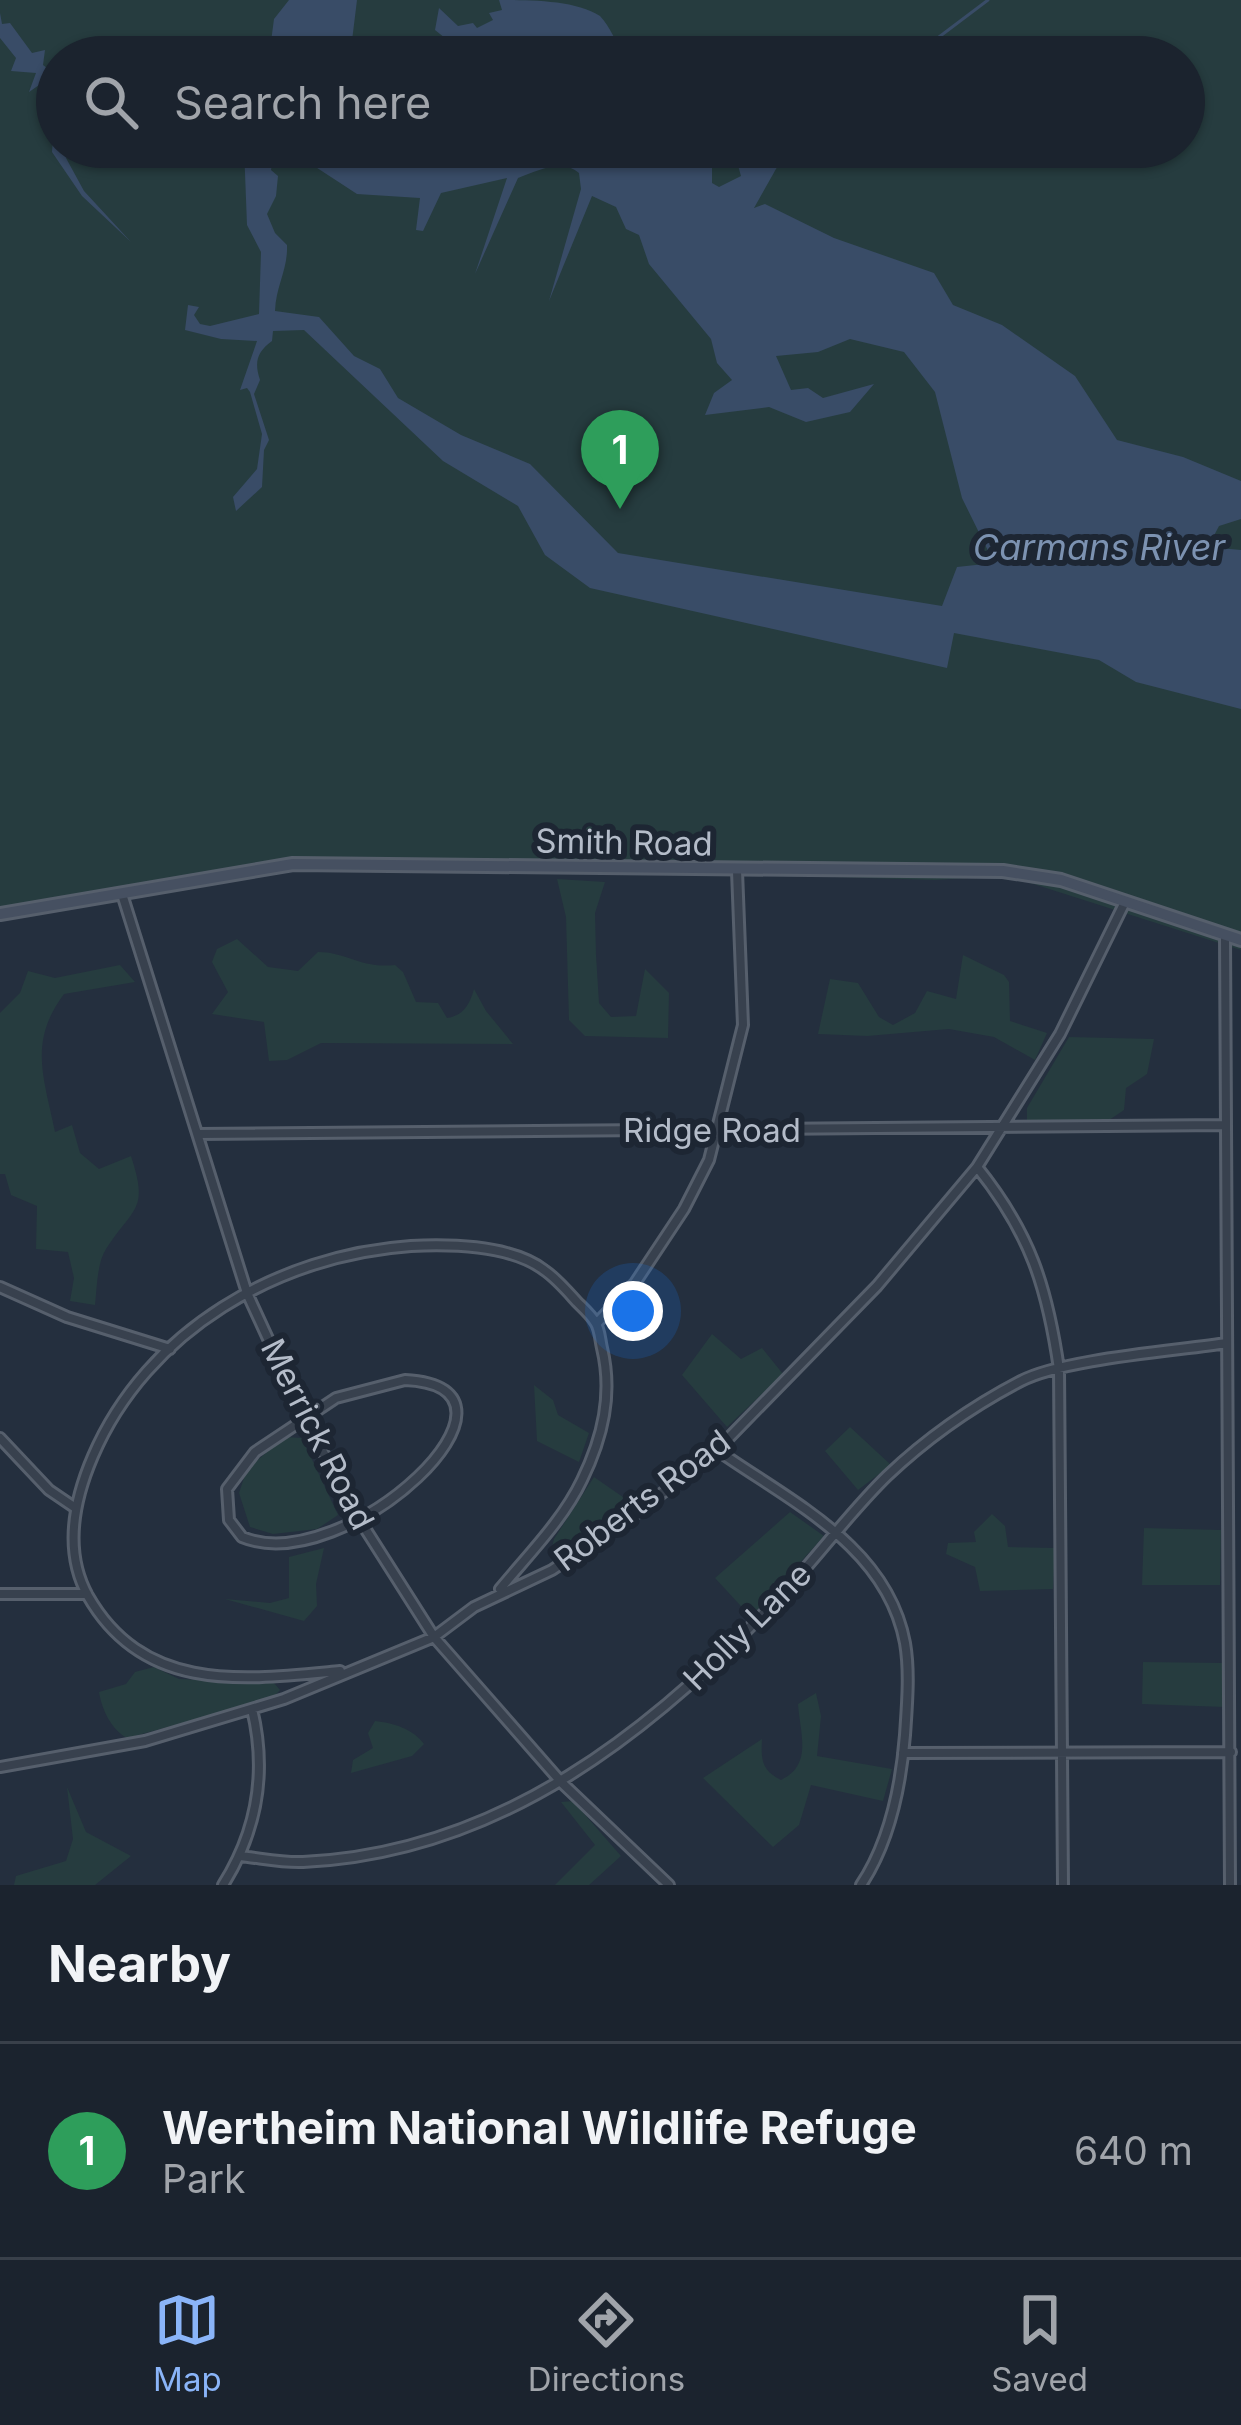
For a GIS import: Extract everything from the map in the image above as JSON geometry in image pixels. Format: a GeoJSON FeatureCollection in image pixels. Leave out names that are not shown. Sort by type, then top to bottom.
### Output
{"type":"FeatureCollection","features":[{"type":"Feature","properties":{"kind":"street","name":"Smith Road"},"geometry":{"type":"LineString","coordinates":[[0,914],[293,864],[1003,872],[1061,880],[1241,940]]}},
{"type":"Feature","properties":{"kind":"street"},"geometry":{"type":"LineString","coordinates":[[597,1323],[635,1282],[710,1160],[743,1025],[737,871]]}},
{"type":"Feature","properties":{"kind":"street","name":"Merrick Road"},"geometry":{"type":"LineString","coordinates":[[122,894],[247,1293],[304,1417],[359,1519],[434,1637],[562,1783],[669,1885]]}},
{"type":"Feature","properties":{"kind":"street","name":"Roberts Road"},"geometry":{"type":"LineString","coordinates":[[0,1767],[145,1741],[252,1709],[434,1637],[496,1593],[552,1570],[586,1549],[717,1450],[877,1286],[977,1167],[1060,1034],[1125,902]]}},
{"type":"Feature","properties":{"kind":"street"},"geometry":{"type":"LineString","coordinates":[[1226,936],[1231,1885]]}},
{"type":"Feature","properties":{"kind":"street","name":"Ridge Road"},"geometry":{"type":"LineString","coordinates":[[198,1134],[1226,1125]]}},
{"type":"Feature","properties":{"kind":"street"},"geometry":{"type":"LineString","coordinates":[[977,1167],[1019,1224],[1052,1323],[1059,1369],[1063,1885]]}},
{"type":"Feature","properties":{"kind":"street"},"geometry":{"type":"LineString","coordinates":[[348,1670],[255,1677],[175,1671],[123,1641],[87,1594],[75,1560],[74,1507],[112,1418],[170,1349],[199,1324],[283,1274],[330,1258],[407,1246],[459,1246],[521,1258],[543,1268],[597,1323],[608,1370],[598,1444],[580,1485],[496,1593]]}},
{"type":"Feature","properties":{"kind":"street"},"geometry":{"type":"LineString","coordinates":[[0,1287],[67,1317],[170,1349]]}},
{"type":"Feature","properties":{"kind":"street","name":"Holly Lane"},"geometry":{"type":"LineString","coordinates":[[239,1856],[300,1862],[414,1843],[480,1825],[562,1783],[701,1674],[838,1534],[886,1477],[960,1417],[1025,1378],[1227,1343]]}},
{"type":"Feature","properties":{"kind":"street"},"geometry":{"type":"LineString","coordinates":[[405,1380],[437,1385],[455,1411],[456,1427],[448,1445],[397,1497],[359,1519],[303,1538],[268,1542],[242,1537],[229,1520],[227,1489],[255,1452],[304,1417],[361,1389],[405,1380]]}},
{"type":"Feature","properties":{"kind":"street"},"geometry":{"type":"LineString","coordinates":[[0,1438],[49,1490],[74,1507]]}},
{"type":"Feature","properties":{"kind":"street"},"geometry":{"type":"LineString","coordinates":[[717,1450],[838,1534],[875,1572],[899,1616],[907,1664],[904,1754],[890,1820],[861,1885]]}},
{"type":"Feature","properties":{"kind":"street"},"geometry":{"type":"LineString","coordinates":[[0,1594],[87,1594]]}},
{"type":"Feature","properties":{"kind":"street"},"geometry":{"type":"LineString","coordinates":[[223,1885],[250,1830],[261,1768],[252,1709]]}},
{"type":"Feature","properties":{"kind":"street"},"geometry":{"type":"LineString","coordinates":[[904,1754],[1231,1752]]}},
{"type":"Feature","properties":{"kind":"green space"},"geometry":{"type":"Polygon","coordinates":[[[0,0],[1241,0],[1241,950],[1024,881],[984,877],[235,871],[0,911],[0,0]]]}},
{"type":"Feature","properties":{"kind":"green space"},"geometry":{"type":"Polygon","coordinates":[[[557,879],[605,882],[595,913],[599,1003],[611,1017],[636,1016],[645,969],[669,993],[668,1038],[585,1036],[569,1020],[566,917],[557,879]]]}},
{"type":"Feature","properties":{"kind":"green space"},"geometry":{"type":"Polygon","coordinates":[[[237,939],[268,967],[298,971],[318,952],[373,965],[395,965],[416,1002],[438,1003],[447,1018],[465,1008],[474,989],[513,1044],[321,1043],[287,1060],[269,1061],[264,1022],[212,1014],[228,992],[212,962],[217,949],[237,939]]]}},
{"type":"Feature","properties":{"kind":"green space"},"geometry":{"type":"Polygon","coordinates":[[[963,955],[1009,982],[1010,1021],[1047,1033],[1035,1060],[994,1037],[949,1029],[867,1036],[818,1034],[830,979],[858,983],[879,1017],[893,1025],[915,1013],[927,991],[956,999],[963,955]]]}},
{"type":"Feature","properties":{"kind":"green space"},"geometry":{"type":"Polygon","coordinates":[[[120,965],[135,982],[64,994],[42,1045],[55,1132],[72,1125],[80,1153],[99,1169],[131,1156],[139,1188],[136,1207],[103,1255],[95,1305],[70,1301],[74,1278],[68,1252],[36,1249],[37,1206],[11,1195],[5,1174],[0,1174],[0,1013],[20,993],[28,971],[55,978],[120,965]]]}},
{"type":"Feature","properties":{"kind":"green space"},"geometry":{"type":"Polygon","coordinates":[[[1069,1037],[1154,1039],[1147,1074],[1126,1088],[1124,1110],[1109,1120],[1027,1122],[1027,1108],[1069,1037]]]}},
{"type":"Feature","properties":{"kind":"green space"},"geometry":{"type":"Polygon","coordinates":[[[712,1334],[741,1359],[762,1348],[783,1374],[727,1427],[682,1375],[712,1334]]]}},
{"type":"Feature","properties":{"kind":"green space"},"geometry":{"type":"Polygon","coordinates":[[[534,1385],[553,1400],[558,1415],[589,1433],[579,1462],[537,1441],[534,1385]]]}},
{"type":"Feature","properties":{"kind":"green space"},"geometry":{"type":"Polygon","coordinates":[[[850,1427],[891,1465],[858,1490],[825,1451],[850,1427]]]}},
{"type":"Feature","properties":{"kind":"green space"},"geometry":{"type":"Polygon","coordinates":[[[285,1437],[302,1438],[338,1515],[317,1529],[273,1534],[250,1527],[239,1493],[247,1469],[285,1437]]]}},
{"type":"Feature","properties":{"kind":"green space"},"geometry":{"type":"Polygon","coordinates":[[[594,1477],[633,1504],[570,1553],[556,1555],[551,1551],[554,1539],[594,1477]]]}},
{"type":"Feature","properties":{"kind":"green space"},"geometry":{"type":"Polygon","coordinates":[[[790,1512],[824,1536],[751,1617],[715,1578],[790,1512]]]}},
{"type":"Feature","properties":{"kind":"green space"},"geometry":{"type":"Polygon","coordinates":[[[992,1514],[1005,1526],[1008,1547],[1055,1548],[1053,1589],[980,1591],[975,1567],[946,1554],[948,1543],[976,1542],[974,1532],[992,1514]]]}},
{"type":"Feature","properties":{"kind":"green space"},"geometry":{"type":"Polygon","coordinates":[[[1144,1528],[1221,1530],[1220,1585],[1142,1585],[1144,1528]]]}},
{"type":"Feature","properties":{"kind":"green space"},"geometry":{"type":"Polygon","coordinates":[[[324,1548],[316,1584],[317,1606],[304,1621],[225,1599],[270,1603],[289,1598],[289,1557],[324,1548]]]}},
{"type":"Feature","properties":{"kind":"green space"},"geometry":{"type":"Polygon","coordinates":[[[1143,1662],[1223,1663],[1225,1707],[1142,1704],[1143,1662]]]}},
{"type":"Feature","properties":{"kind":"green space"},"geometry":{"type":"Polygon","coordinates":[[[154,1667],[179,1679],[274,1683],[280,1690],[272,1699],[127,1738],[108,1718],[99,1692],[126,1684],[135,1672],[154,1667]]]}},
{"type":"Feature","properties":{"kind":"green space"},"geometry":{"type":"Polygon","coordinates":[[[816,1693],[821,1716],[817,1756],[892,1769],[883,1801],[811,1785],[799,1825],[773,1847],[703,1778],[762,1739],[762,1758],[769,1772],[781,1780],[791,1774],[802,1748],[798,1704],[816,1693]]]}},
{"type":"Feature","properties":{"kind":"green space"},"geometry":{"type":"Polygon","coordinates":[[[375,1721],[402,1728],[424,1744],[412,1756],[351,1773],[353,1760],[373,1748],[368,1733],[375,1721]]]}},
{"type":"Feature","properties":{"kind":"green space"},"geometry":{"type":"Polygon","coordinates":[[[67,1787],[86,1832],[131,1856],[95,1885],[14,1885],[16,1876],[66,1861],[73,1839],[67,1787]]]}},
{"type":"Feature","properties":{"kind":"green space"},"geometry":{"type":"Polygon","coordinates":[[[573,1801],[621,1856],[589,1885],[555,1885],[595,1845],[561,1802],[573,1801]]]}},
{"type":"Feature","properties":{"kind":"water"},"geometry":{"type":"Polygon","coordinates":[[[289,0],[357,0],[353,36],[272,36],[274,19],[289,0]]]}},
{"type":"Feature","properties":{"kind":"water"},"geometry":{"type":"Polygon","coordinates":[[[499,0],[578,7],[600,16],[613,36],[442,36],[435,30],[439,8],[458,26],[473,23],[477,28],[493,20],[489,13],[502,10],[499,0]]]}},
{"type":"Feature","properties":{"kind":"water"},"geometry":{"type":"Polygon","coordinates":[[[0,13],[2,24],[10,23],[36,52],[36,73],[11,71],[16,58],[0,38],[0,13]]]}},
{"type":"Feature","properties":{"kind":"water"},"geometry":{"type":"Polygon","coordinates":[[[63,168],[71,168],[84,191],[131,242],[82,196],[63,168]]]}},
{"type":"Feature","properties":{"kind":"water","name":"Carmans River"},"geometry":{"type":"Polygon","coordinates":[[[245,168],[271,168],[278,176],[276,196],[267,214],[287,245],[275,311],[319,317],[354,356],[380,369],[398,398],[461,435],[530,464],[618,553],[942,606],[957,567],[994,563],[962,498],[935,392],[904,352],[850,339],[818,352],[776,356],[791,390],[808,388],[823,398],[874,384],[850,412],[806,422],[769,407],[705,415],[714,393],[732,380],[717,363],[711,339],[649,264],[639,235],[626,229],[616,207],[592,196],[549,301],[581,189],[579,173],[570,168],[712,168],[712,183],[719,187],[741,176],[739,168],[777,168],[754,208],[765,204],[834,238],[934,273],[953,305],[1002,325],[1075,376],[1117,440],[1183,457],[1241,481],[1241,519],[1219,526],[1208,547],[1241,550],[1241,709],[1136,682],[1099,660],[954,633],[947,668],[590,588],[545,555],[518,506],[443,461],[304,330],[273,331],[272,341],[258,358],[260,380],[254,394],[269,440],[262,487],[236,511],[233,497],[257,469],[262,434],[250,392],[240,390],[257,341],[185,330],[188,305],[199,307],[194,315],[200,324],[210,326],[259,314],[261,252],[247,225],[245,168]]]}},
{"type":"Feature","properties":{"kind":"water","name":"Carmans River"},"geometry":{"type":"Polygon","coordinates":[[[317,168],[546,168],[518,178],[475,274],[507,178],[441,193],[423,231],[416,230],[420,198],[357,194],[317,168]]]}},
{"type":"Feature","properties":{"kind":"waterway"},"geometry":{"type":"LineString","coordinates":[[940,36],[988,0]]}},
{"type":"Feature","properties":{"kind":"place","name":"Wertheim National Wildlife Refuge"},"geometry":{"type":"Point","coordinates":[620,509]}}]}
